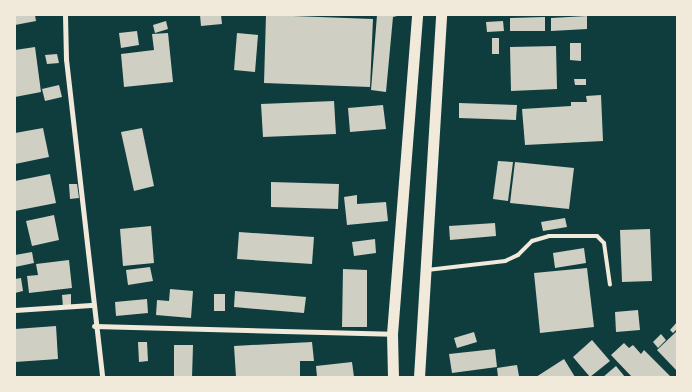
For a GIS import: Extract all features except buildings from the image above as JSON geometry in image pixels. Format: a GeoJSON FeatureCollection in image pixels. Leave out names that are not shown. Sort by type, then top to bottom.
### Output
{"type":"FeatureCollection","features":[{"type":"Feature","properties":{"kind":"main road"},"geometry":{"type":"LineString","coordinates":[[393,377],[392,334],[418,15]]}},
{"type":"Feature","properties":{"kind":"main road"},"geometry":{"type":"LineString","coordinates":[[419,377],[441,15]]}},
{"type":"Feature","properties":{"kind":"street"},"geometry":{"type":"LineString","coordinates":[[65,15],[66,59],[91,305],[102,377]]}},
{"type":"Feature","properties":{"kind":"street"},"geometry":{"type":"LineString","coordinates":[[15,310],[91,305]]}},
{"type":"Feature","properties":{"kind":"street"},"geometry":{"type":"LineString","coordinates":[[94,326],[392,334]]}},
{"type":"Feature","properties":{"kind":"lane"},"geometry":{"type":"LineString","coordinates":[[424,270],[505,261],[532,241],[549,236],[597,236],[604,243],[610,286]]}}]}
